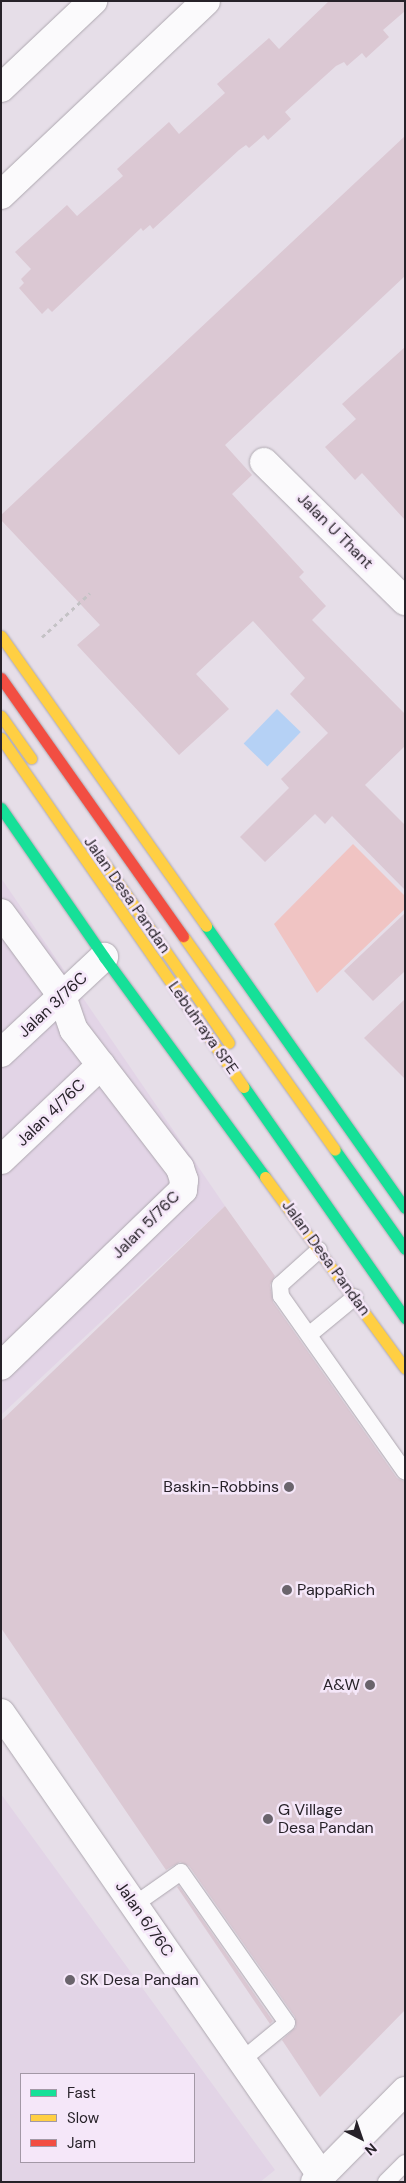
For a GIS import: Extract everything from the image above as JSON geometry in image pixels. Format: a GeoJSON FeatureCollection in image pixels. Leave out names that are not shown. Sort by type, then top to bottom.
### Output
{"type":"FeatureCollection","features":[{"type":"Feature","properties":{"kind":"main road"},"geometry":{"type":"LineString","coordinates":[[1,636],[405,1208]]}},
{"type":"Feature","properties":{"kind":"main road"},"geometry":{"type":"LineString","coordinates":[[1,678],[405,1249]]}},
{"type":"Feature","properties":{"kind":"main road"},"geometry":{"type":"LineString","coordinates":[[1,716],[41,772]]}},
{"type":"Feature","properties":{"kind":"main road","name":"Lebuhraya SPE"},"geometry":{"type":"LineString","coordinates":[[1,738],[405,1318]]}},
{"type":"Feature","properties":{"kind":"main road","name":"Jalan Desa Pandan"},"geometry":{"type":"LineString","coordinates":[[1,808],[104,957],[355,1297],[405,1368]]}},
{"type":"Feature","properties":{"kind":"main road","name":"Jalan Desa Pandan"},"geometry":{"type":"LineString","coordinates":[[97,852],[405,1298]]}},
{"type":"Feature","properties":{"kind":"street"},"geometry":{"type":"LineString","coordinates":[[1,88],[93,1]]}},
{"type":"Feature","properties":{"kind":"street"},"geometry":{"type":"LineString","coordinates":[[1,195],[206,1]]}},
{"type":"Feature","properties":{"kind":"street","name":"Jalan U Thant"},"geometry":{"type":"LineString","coordinates":[[264,462],[405,600]]}},
{"type":"Feature","properties":{"kind":"street"},"geometry":{"type":"LineString","coordinates":[[1,913],[62,996],[74,1030],[101,1065]]}},
{"type":"Feature","properties":{"kind":"street","name":"Jalan 3/76C"},"geometry":{"type":"LineString","coordinates":[[1,1053],[104,957]]}},
{"type":"Feature","properties":{"kind":"street","name":"Jalan 4/76C"},"geometry":{"type":"LineString","coordinates":[[1,1160],[101,1065]]}},
{"type":"Feature","properties":{"kind":"street","name":"Jalan 5/76C"},"geometry":{"type":"LineString","coordinates":[[1,1366],[183,1190],[184,1180],[180,1168],[101,1065]]}},
{"type":"Feature","properties":{"kind":"street","name":"Jalan 6/76C"},"geometry":{"type":"LineString","coordinates":[[1,1713],[242,2060],[318,2178]]}},
{"type":"Feature","properties":{"kind":"street"},"geometry":{"type":"LineString","coordinates":[[318,2178],[405,2091]]}},
{"type":"Feature","properties":{"kind":"lane"},"geometry":{"type":"LineString","coordinates":[[319,1250],[280,1285],[281,1296],[310,1334],[405,1472]]}},
{"type":"Feature","properties":{"kind":"lane"},"geometry":{"type":"LineString","coordinates":[[310,1334],[355,1297]]}},
{"type":"Feature","properties":{"kind":"lane"},"geometry":{"type":"LineString","coordinates":[[134,1905],[181,1872],[287,2024],[242,2060]]}},
{"type":"Feature","properties":{"kind":"lane"},"geometry":{"type":"LineString","coordinates":[[386,2182],[405,2163]]}},
{"type":"Feature","properties":{"kind":"path"},"geometry":{"type":"LineString","coordinates":[[42,636],[90,593]]}},
{"type":"Feature","properties":{"kind":"shaded area"},"geometry":{"type":"Polygon","coordinates":[[[353,844],[405,896],[405,909],[317,993],[274,924],[353,844]]]}},
{"type":"Feature","properties":{"kind":"shaded area"},"geometry":{"type":"Polygon","coordinates":[[[1,878],[225,1206],[1,1415],[1,878]]]}},
{"type":"Feature","properties":{"kind":"shaded area","name":"SK Desa Pandan"},"geometry":{"type":"Polygon","coordinates":[[[1,1794],[275,2170],[260,2182],[1,2182],[1,1794]]]}},
{"type":"Feature","properties":{"kind":"water"},"geometry":{"type":"Polygon","coordinates":[[[277,709],[301,732],[267,766],[244,744],[277,709]]]}},
{"type":"Feature","properties":{"kind":"building"},"geometry":{"type":"Polygon","coordinates":[[[329,1],[405,1],[405,11],[383,30],[389,37],[366,58],[362,53],[347,66],[344,62],[336,66],[285,112],[291,119],[268,140],[264,135],[249,148],[246,145],[239,150],[153,229],[150,225],[143,231],[141,228],[52,312],[48,308],[42,314],[19,288],[24,283],[21,279],[31,269],[15,252],[67,205],[77,216],[123,176],[117,169],[169,122],[179,134],[225,93],[217,84],[269,38],[279,49],[329,1]]]}},
{"type":"Feature","properties":{"kind":"building"},"geometry":{"type":"Polygon","coordinates":[[[405,136],[405,276],[225,445],[252,475],[232,494],[304,572],[299,577],[326,606],[312,620],[405,714],[405,746],[365,785],[405,825],[405,890],[332,816],[325,824],[315,814],[265,862],[240,837],[289,788],[281,779],[328,733],[290,694],[305,678],[253,621],[196,674],[229,709],[179,755],[77,645],[100,625],[1,520],[1,515],[405,136]]]}},
{"type":"Feature","properties":{"kind":"building"},"geometry":{"type":"Polygon","coordinates":[[[405,347],[405,520],[362,473],[355,480],[325,447],[356,419],[342,404],[405,347]]]}},
{"type":"Feature","properties":{"kind":"building"},"geometry":{"type":"Polygon","coordinates":[[[405,913],[405,971],[373,1001],[344,971],[405,913]]]}},
{"type":"Feature","properties":{"kind":"building"},"geometry":{"type":"Polygon","coordinates":[[[405,999],[405,1079],[364,1038],[405,999]]]}},
{"type":"Feature","properties":{"kind":"building","name":"G Village Desa Pandan"},"geometry":{"type":"Polygon","coordinates":[[[225,1206],[275,1276],[270,1285],[273,1302],[397,1478],[405,1482],[405,2010],[320,2097],[282,2040],[296,2027],[295,2017],[189,1866],[180,1862],[166,1870],[1,1628],[1,1421],[225,1206]]]}},
{"type":"Feature","properties":{"kind":"building"},"geometry":{"type":"Polygon","coordinates":[[[179,1886],[273,2021],[270,2024],[177,1887],[179,1886]]]}},
{"type":"Feature","properties":{"kind":"traffic: fast"},"geometry":{"type":"LineString","coordinates":[[1,808],[104,957],[265,1177]]}},
{"type":"Feature","properties":{"kind":"traffic: fast"},"geometry":{"type":"LineString","coordinates":[[206,926],[405,1208]]}},
{"type":"Feature","properties":{"kind":"traffic: fast"},"geometry":{"type":"LineString","coordinates":[[244,1087],[405,1318]]}},
{"type":"Feature","properties":{"kind":"traffic: fast"},"geometry":{"type":"LineString","coordinates":[[335,1150],[405,1249]]}},
{"type":"Feature","properties":{"kind":"traffic: slow"},"geometry":{"type":"LineString","coordinates":[[1,636],[206,926]]}},
{"type":"Feature","properties":{"kind":"traffic: slow"},"geometry":{"type":"LineString","coordinates":[[1,716],[31,758]]}},
{"type":"Feature","properties":{"kind":"traffic: slow"},"geometry":{"type":"LineString","coordinates":[[1,738],[244,1087]]}},
{"type":"Feature","properties":{"kind":"traffic: slow"},"geometry":{"type":"LineString","coordinates":[[103,861],[229,1043]]}},
{"type":"Feature","properties":{"kind":"traffic: slow"},"geometry":{"type":"LineString","coordinates":[[183,936],[335,1150]]}},
{"type":"Feature","properties":{"kind":"traffic: slow"},"geometry":{"type":"LineString","coordinates":[[265,1177],[405,1368]]}},
{"type":"Feature","properties":{"kind":"traffic: jam"},"geometry":{"type":"LineString","coordinates":[[1,678],[183,936]]}},
{"type":"Feature","properties":{"kind":"place","name":"Baskin-Robbins"},"geometry":{"type":"Point","coordinates":[289,1487]}},
{"type":"Feature","properties":{"kind":"place","name":"PappaRich"},"geometry":{"type":"Point","coordinates":[287,1590]}},
{"type":"Feature","properties":{"kind":"place","name":"A&W"},"geometry":{"type":"Point","coordinates":[370,1685]}},
{"type":"Feature","properties":{"kind":"place","name":"G Village Desa Pandan"},"geometry":{"type":"Point","coordinates":[268,1819]}},
{"type":"Feature","properties":{"kind":"place","name":"SK Desa Pandan"},"geometry":{"type":"Point","coordinates":[70,1980]}}]}
